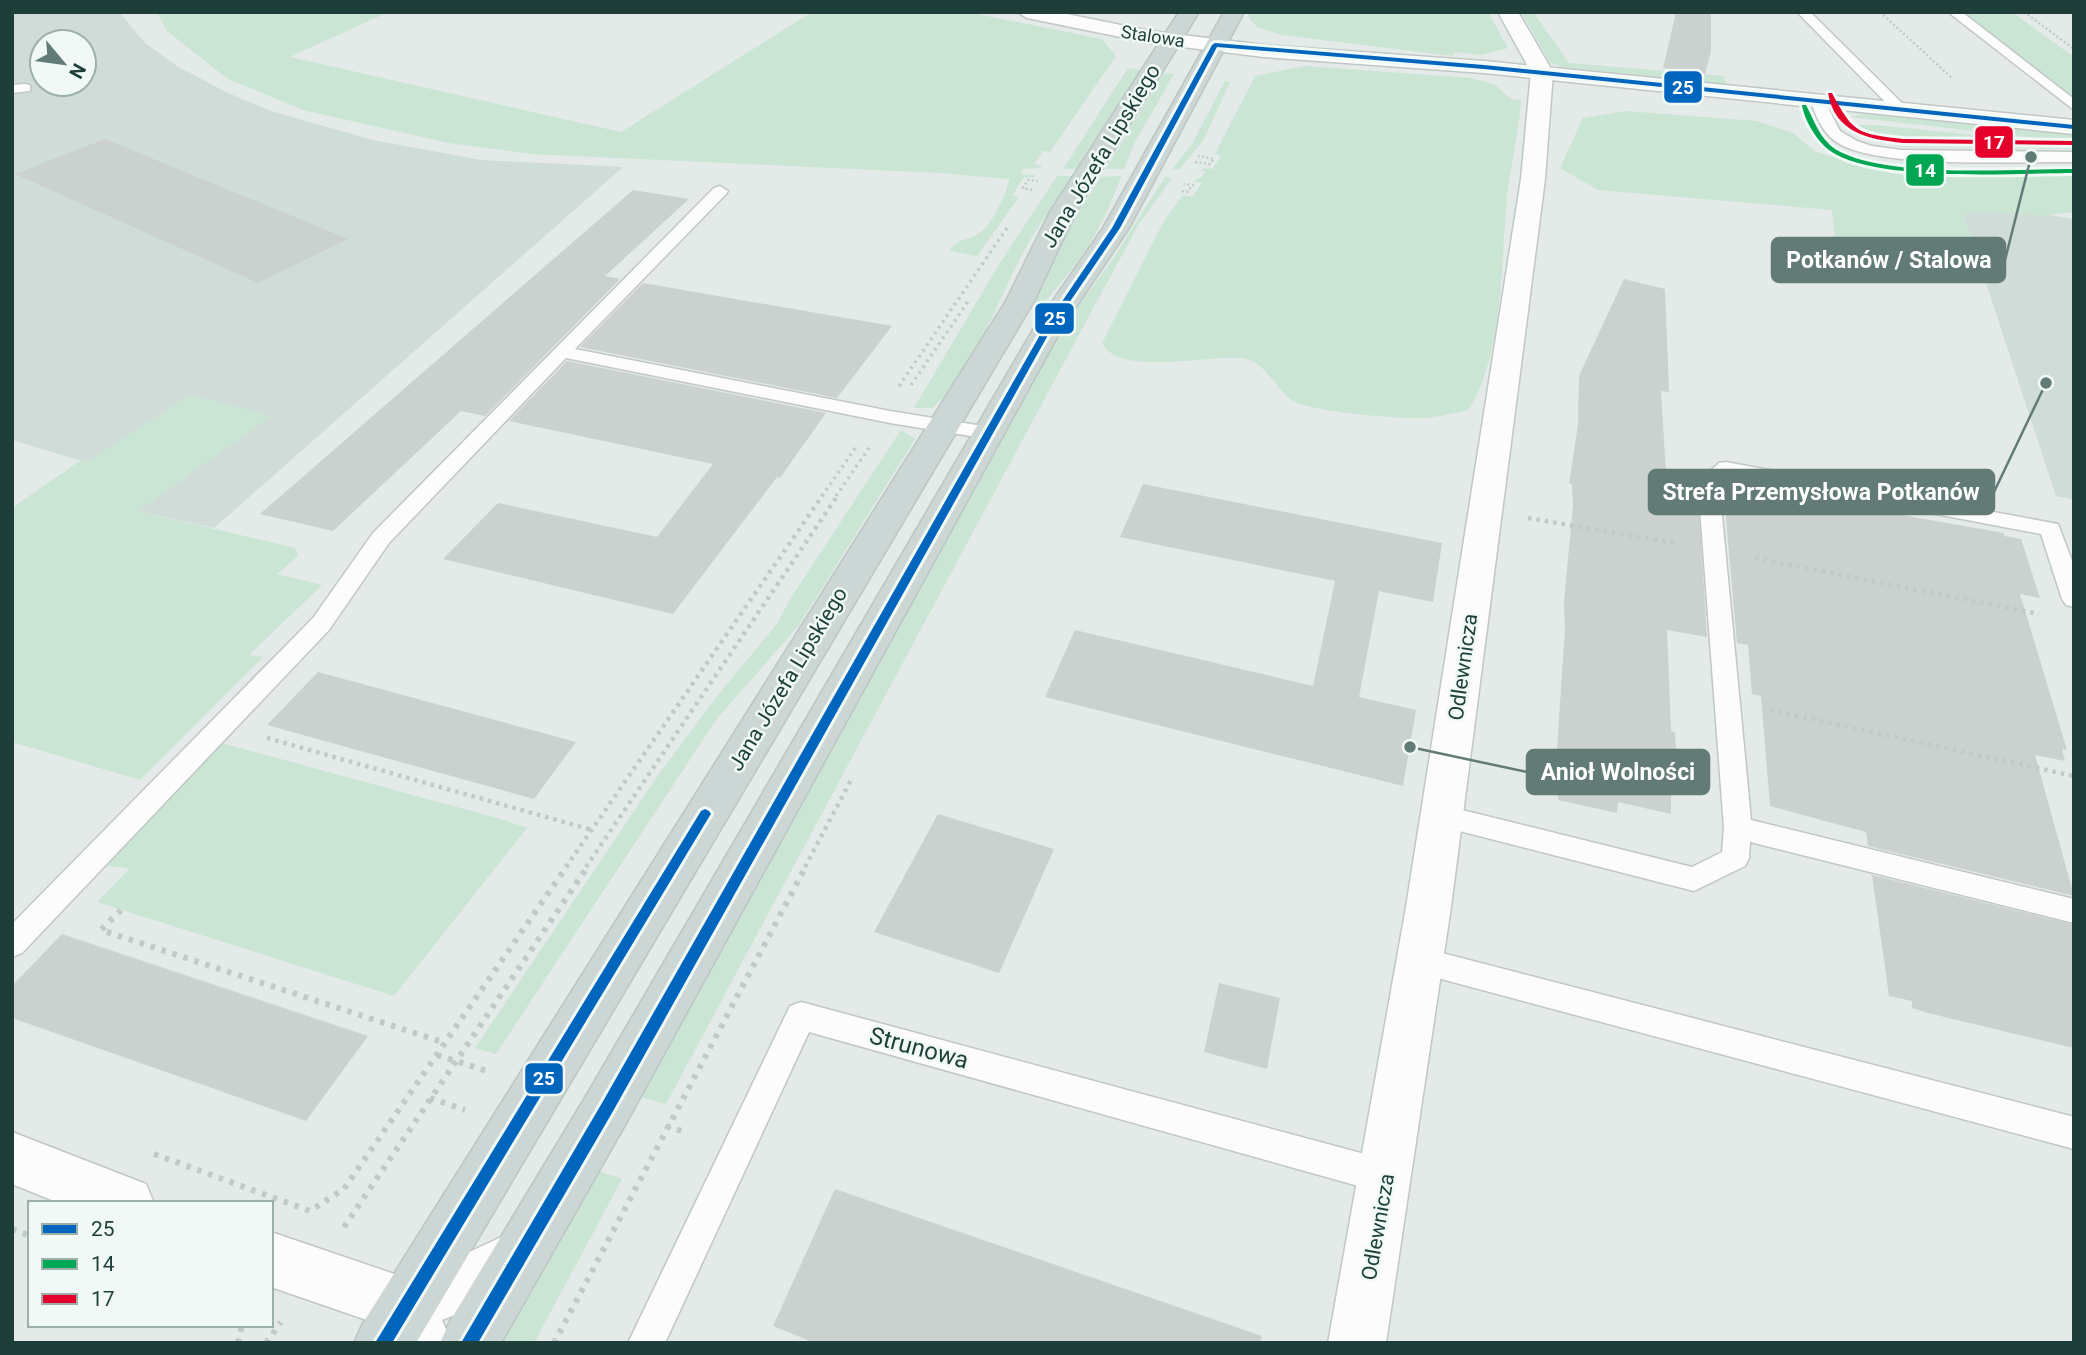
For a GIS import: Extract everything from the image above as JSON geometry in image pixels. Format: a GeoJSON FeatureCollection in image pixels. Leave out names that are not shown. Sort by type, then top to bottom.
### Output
{"type":"FeatureCollection","features":[{"type":"Feature","properties":{"kind":"main road","name":"Jana Józefa Lipskiego"},"geometry":{"type":"LineString","coordinates":[[469,1343],[1048,328],[1116,228],[1234,12]]}},
{"type":"Feature","properties":{"kind":"main road","name":"Jana Józefa Lipskiego"},"geometry":{"type":"LineString","coordinates":[[404,1330],[942,426],[1020,301],[1063,212],[1181,26]]}},
{"type":"Feature","properties":{"kind":"street","name":"Stalowa"},"geometry":{"type":"LineString","coordinates":[[1027,12],[1181,26]]}},
{"type":"Feature","properties":{"kind":"street","name":"Stalowa"},"geometry":{"type":"LineString","coordinates":[[1083,12],[1181,26],[1219,38],[1362,59],[1484,67],[1520,80],[1541,84]]}},
{"type":"Feature","properties":{"kind":"street"},"geometry":{"type":"LineString","coordinates":[[1507,12],[1541,84],[1589,77],[2074,127]]}},
{"type":"Feature","properties":{"kind":"street","name":"Odlewnicza"},"geometry":{"type":"LineString","coordinates":[[1357,1343],[1387,1177],[1442,816],[1533,179],[1541,84]]}},
{"type":"Feature","properties":{"kind":"street"},"geometry":{"type":"LineString","coordinates":[[12,1158],[122,1201]]}},
{"type":"Feature","properties":{"kind":"street"},"geometry":{"type":"LineString","coordinates":[[292,1267],[404,1330],[466,1283],[521,1255]]}},
{"type":"Feature","properties":{"kind":"lane"},"geometry":{"type":"LineString","coordinates":[[1803,12],[1900,109]]}},
{"type":"Feature","properties":{"kind":"lane"},"geometry":{"type":"LineString","coordinates":[[1954,12],[2074,106]]}},
{"type":"Feature","properties":{"kind":"lane"},"geometry":{"type":"LineString","coordinates":[[1817,100],[1830,129],[1857,146],[1877,152],[1902,155],[2074,157]]}},
{"type":"Feature","properties":{"kind":"lane"},"geometry":{"type":"LineString","coordinates":[[12,944],[321,624],[381,538],[720,191]]}},
{"type":"Feature","properties":{"kind":"lane"},"geometry":{"type":"LineString","coordinates":[[562,352],[884,416],[989,433]]}},
{"type":"Feature","properties":{"kind":"lane"},"geometry":{"type":"LineString","coordinates":[[1442,816],[1694,879],[1735,858],[1738,828],[1708,482],[1726,468],[2050,529],[2074,599]]}},
{"type":"Feature","properties":{"kind":"lane"},"geometry":{"type":"LineString","coordinates":[[1738,828],[2074,911]]}},
{"type":"Feature","properties":{"kind":"lane"},"geometry":{"type":"LineString","coordinates":[[1419,960],[2074,1133]]}},
{"type":"Feature","properties":{"kind":"lane","name":"Strunowa"},"geometry":{"type":"LineString","coordinates":[[646,1343],[800,1016],[1387,1177]]}},
{"type":"Feature","properties":{"kind":"path"},"geometry":{"type":"LineString","coordinates":[[1880,12],[1996,119]]}},
{"type":"Feature","properties":{"kind":"path"},"geometry":{"type":"LineString","coordinates":[[2024,12],[2074,49]]}},
{"type":"Feature","properties":{"kind":"path"},"geometry":{"type":"LineString","coordinates":[[273,1323],[292,1267],[884,416],[1011,222]]}},
{"type":"Feature","properties":{"kind":"path"},"geometry":{"type":"LineString","coordinates":[[142,1149],[310,1211],[344,1189],[593,830],[974,292]]}},
{"type":"Feature","properties":{"kind":"path"},"geometry":{"type":"LineString","coordinates":[[1486,511],[1714,550],[2047,616]]}},
{"type":"Feature","properties":{"kind":"path"},"geometry":{"type":"LineString","coordinates":[[1727,700],[2074,776]]}},
{"type":"Feature","properties":{"kind":"path"},"geometry":{"type":"LineString","coordinates":[[223,726],[593,830]]}},
{"type":"Feature","properties":{"kind":"path"},"geometry":{"type":"LineString","coordinates":[[554,1343],[855,771]]}},
{"type":"Feature","properties":{"kind":"path"},"geometry":{"type":"LineString","coordinates":[[121,910],[101,930],[445,1044]]}},
{"type":"Feature","properties":{"kind":"shaded area"},"geometry":{"type":"Polygon","coordinates":[[[12,12],[119,12],[145,43],[177,66],[226,92],[271,111],[373,140],[481,160],[623,167],[214,528],[138,511],[271,416],[190,395],[88,463],[12,440],[12,12]]]}},
{"type":"Feature","properties":{"kind":"shaded area"},"geometry":{"type":"Polygon","coordinates":[[[1963,213],[2042,214],[2074,219],[2074,500],[2056,496],[1963,213]]]}},
{"type":"Feature","properties":{"kind":"green space"},"geometry":{"type":"Polygon","coordinates":[[[157,12],[388,12],[290,57],[621,132],[812,12],[967,12],[1102,39],[1116,56],[1050,152],[1043,151],[1034,164],[1042,166],[1022,169],[1021,174],[1036,175],[1033,178],[1024,177],[1012,196],[1019,197],[977,256],[949,251],[984,229],[994,217],[1010,179],[940,173],[532,154],[449,143],[303,110],[228,79],[167,31],[157,12]]]}},
{"type":"Feature","properties":{"kind":"green space"},"geometry":{"type":"Polygon","coordinates":[[[1247,12],[1488,12],[1508,48],[1481,55],[1455,52],[1453,56],[1281,35],[1258,27],[1247,12]]]}},
{"type":"Feature","properties":{"kind":"green space"},"geometry":{"type":"Polygon","coordinates":[[[1521,12],[1533,12],[1569,63],[1724,76],[1726,84],[1561,67],[1550,62],[1521,12]]]}},
{"type":"Feature","properties":{"kind":"green space"},"geometry":{"type":"Polygon","coordinates":[[[1961,12],[2012,12],[2074,57],[2074,100],[1961,12]]]}},
{"type":"Feature","properties":{"kind":"green space"},"geometry":{"type":"Polygon","coordinates":[[[1305,66],[1471,78],[1494,84],[1511,99],[1521,100],[1507,196],[1495,335],[1480,388],[1468,410],[1436,417],[1414,418],[1317,408],[1293,401],[1263,369],[1249,360],[1225,358],[1144,362],[1111,353],[1102,343],[1165,219],[1183,195],[1192,197],[1202,183],[1193,181],[1202,177],[1205,171],[1201,171],[1203,168],[1212,169],[1221,156],[1215,154],[1255,76],[1305,66]]]}},
{"type":"Feature","properties":{"kind":"green space"},"geometry":{"type":"Polygon","coordinates":[[[1128,68],[1140,70],[1077,169],[1063,169],[1128,68]]]}},
{"type":"Feature","properties":{"kind":"green space"},"geometry":{"type":"Polygon","coordinates":[[[1164,73],[1174,74],[1135,142],[1124,169],[1106,169],[1164,73]]]}},
{"type":"Feature","properties":{"kind":"green space"},"geometry":{"type":"Polygon","coordinates":[[[1225,81],[1230,82],[1204,139],[1179,170],[1172,169],[1192,144],[1225,81]]]}},
{"type":"Feature","properties":{"kind":"green space"},"geometry":{"type":"Polygon","coordinates":[[[1625,111],[1757,121],[1793,133],[1816,152],[1891,173],[2074,176],[2074,212],[2047,215],[1963,213],[1982,270],[1836,246],[1832,210],[1598,190],[1560,168],[1583,118],[1625,111]]]}},
{"type":"Feature","properties":{"kind":"green space"},"geometry":{"type":"Polygon","coordinates":[[[1874,112],[2074,133],[2074,142],[1849,117],[1874,112]]]}},
{"type":"Feature","properties":{"kind":"green space"},"geometry":{"type":"Polygon","coordinates":[[[1844,125],[1875,125],[2063,144],[2074,149],[1901,147],[1867,139],[1844,125]]]}},
{"type":"Feature","properties":{"kind":"green space"},"geometry":{"type":"Polygon","coordinates":[[[1057,176],[1073,176],[1023,252],[969,362],[945,396],[932,408],[914,408],[998,266],[1057,176]]]}},
{"type":"Feature","properties":{"kind":"green space"},"geometry":{"type":"Polygon","coordinates":[[[1121,176],[1098,229],[1079,260],[1042,305],[1034,304],[1065,233],[1101,177],[1121,176]]]}},
{"type":"Feature","properties":{"kind":"green space"},"geometry":{"type":"Polygon","coordinates":[[[1165,177],[1172,178],[1139,224],[666,1104],[636,1096],[1040,369],[1071,316],[1113,259],[1165,177]]]}},
{"type":"Feature","properties":{"kind":"green space"},"geometry":{"type":"Polygon","coordinates":[[[190,395],[272,416],[138,511],[296,548],[298,556],[277,574],[322,585],[249,655],[263,657],[140,780],[12,742],[12,508],[81,460],[88,462],[190,395]]]}},
{"type":"Feature","properties":{"kind":"green space"},"geometry":{"type":"Polygon","coordinates":[[[901,430],[915,439],[799,625],[716,720],[496,1054],[475,1048],[659,774],[718,695],[776,625],[792,596],[901,430]]]}},
{"type":"Feature","properties":{"kind":"green space"},"geometry":{"type":"Polygon","coordinates":[[[218,742],[527,828],[394,996],[97,902],[130,868],[99,865],[218,742]]]}},
{"type":"Feature","properties":{"kind":"green space"},"geometry":{"type":"Polygon","coordinates":[[[595,1170],[622,1179],[534,1343],[499,1343],[595,1170]]]}},
{"type":"Feature","properties":{"kind":"building"},"geometry":{"type":"Polygon","coordinates":[[[1676,12],[1711,12],[1711,51],[1705,74],[1663,68],[1676,12]]]}},
{"type":"Feature","properties":{"kind":"building"},"geometry":{"type":"Polygon","coordinates":[[[105,139],[348,239],[258,283],[15,174],[105,139]]]}},
{"type":"Feature","properties":{"kind":"building"},"geometry":{"type":"Polygon","coordinates":[[[633,190],[689,199],[605,276],[620,279],[485,416],[461,411],[333,531],[260,514],[633,190]]]}},
{"type":"Feature","properties":{"kind":"building"},"geometry":{"type":"Polygon","coordinates":[[[1624,279],[1665,289],[1669,392],[1661,391],[1666,473],[1697,479],[1707,637],[1667,630],[1671,731],[1675,732],[1678,784],[1671,782],[1671,814],[1618,802],[1617,813],[1558,800],[1559,780],[1555,779],[1565,629],[1564,601],[1573,505],[1572,484],[1569,484],[1578,424],[1579,376],[1624,279]]]}},
{"type":"Feature","properties":{"kind":"building"},"geometry":{"type":"Polygon","coordinates":[[[643,283],[892,326],[837,398],[580,347],[643,283]]]}},
{"type":"Feature","properties":{"kind":"building"},"geometry":{"type":"Polygon","coordinates":[[[567,361],[826,413],[780,478],[777,477],[673,614],[443,559],[498,503],[657,537],[713,464],[509,421],[567,361]]]}},
{"type":"Feature","properties":{"kind":"building"},"geometry":{"type":"Polygon","coordinates":[[[1143,484],[1442,543],[1433,602],[1379,591],[1359,697],[1416,710],[1403,786],[1045,697],[1075,630],[1313,686],[1335,581],[1120,537],[1143,484]]]}},
{"type":"Feature","properties":{"kind":"building"},"geometry":{"type":"Polygon","coordinates":[[[1723,484],[2004,533],[2004,536],[2021,539],[2040,598],[2020,594],[2067,750],[2062,749],[2065,761],[2035,755],[2074,896],[1868,846],[1866,832],[1770,806],[1761,696],[1752,694],[1748,645],[1737,643],[1723,484]]]}},
{"type":"Feature","properties":{"kind":"building"},"geometry":{"type":"Polygon","coordinates":[[[318,672],[576,742],[534,799],[267,725],[318,672]]]}},
{"type":"Feature","properties":{"kind":"building"},"geometry":{"type":"Polygon","coordinates":[[[938,814],[1054,849],[999,973],[874,932],[938,814]]]}},
{"type":"Feature","properties":{"kind":"building"},"geometry":{"type":"Polygon","coordinates":[[[1872,875],[2074,925],[2074,1048],[1928,1013],[1912,1008],[1912,1001],[1889,996],[1872,875]]]}},
{"type":"Feature","properties":{"kind":"building"},"geometry":{"type":"Polygon","coordinates":[[[62,934],[368,1036],[306,1121],[12,1018],[12,986],[62,934]]]}},
{"type":"Feature","properties":{"kind":"building"},"geometry":{"type":"Polygon","coordinates":[[[1219,983],[1280,998],[1267,1069],[1204,1052],[1219,983]]]}},
{"type":"Feature","properties":{"kind":"building"},"geometry":{"type":"Polygon","coordinates":[[[835,1189],[1262,1336],[1260,1343],[815,1343],[773,1326],[835,1189]]]}},
{"type":"Feature","properties":{"kind":"transit line","name":"25"},"geometry":{"type":"LineString","coordinates":[[469,1343],[607,1108],[1048,328],[1116,228],[1215,45],[1484,67],[2074,127]]}},
{"type":"Feature","properties":{"kind":"transit line","name":"17"},"geometry":{"type":"LineString","coordinates":[[1830,94],[1849,126],[1866,135],[1903,141],[2074,143]]}},
{"type":"Feature","properties":{"kind":"transit line","name":"14"},"geometry":{"type":"LineString","coordinates":[[1804,106],[1815,130],[1833,150],[1853,159],[1881,166],[1913,170],[1985,172],[2074,171]]}},
{"type":"Feature","properties":{"kind":"transit line","name":"25"},"geometry":{"type":"LineString","coordinates":[[383,1343],[705,814]]}},
{"type":"Feature","properties":{"kind":"place","name":"Potkanów / Stalowa"},"geometry":{"type":"Point","coordinates":[2031,157]}},
{"type":"Feature","properties":{"kind":"place","name":"Strefa Przemysłowa Potkanów"},"geometry":{"type":"Point","coordinates":[2046,383]}},
{"type":"Feature","properties":{"kind":"place","name":"Anioł Wolności"},"geometry":{"type":"Point","coordinates":[1410,747]}}]}
